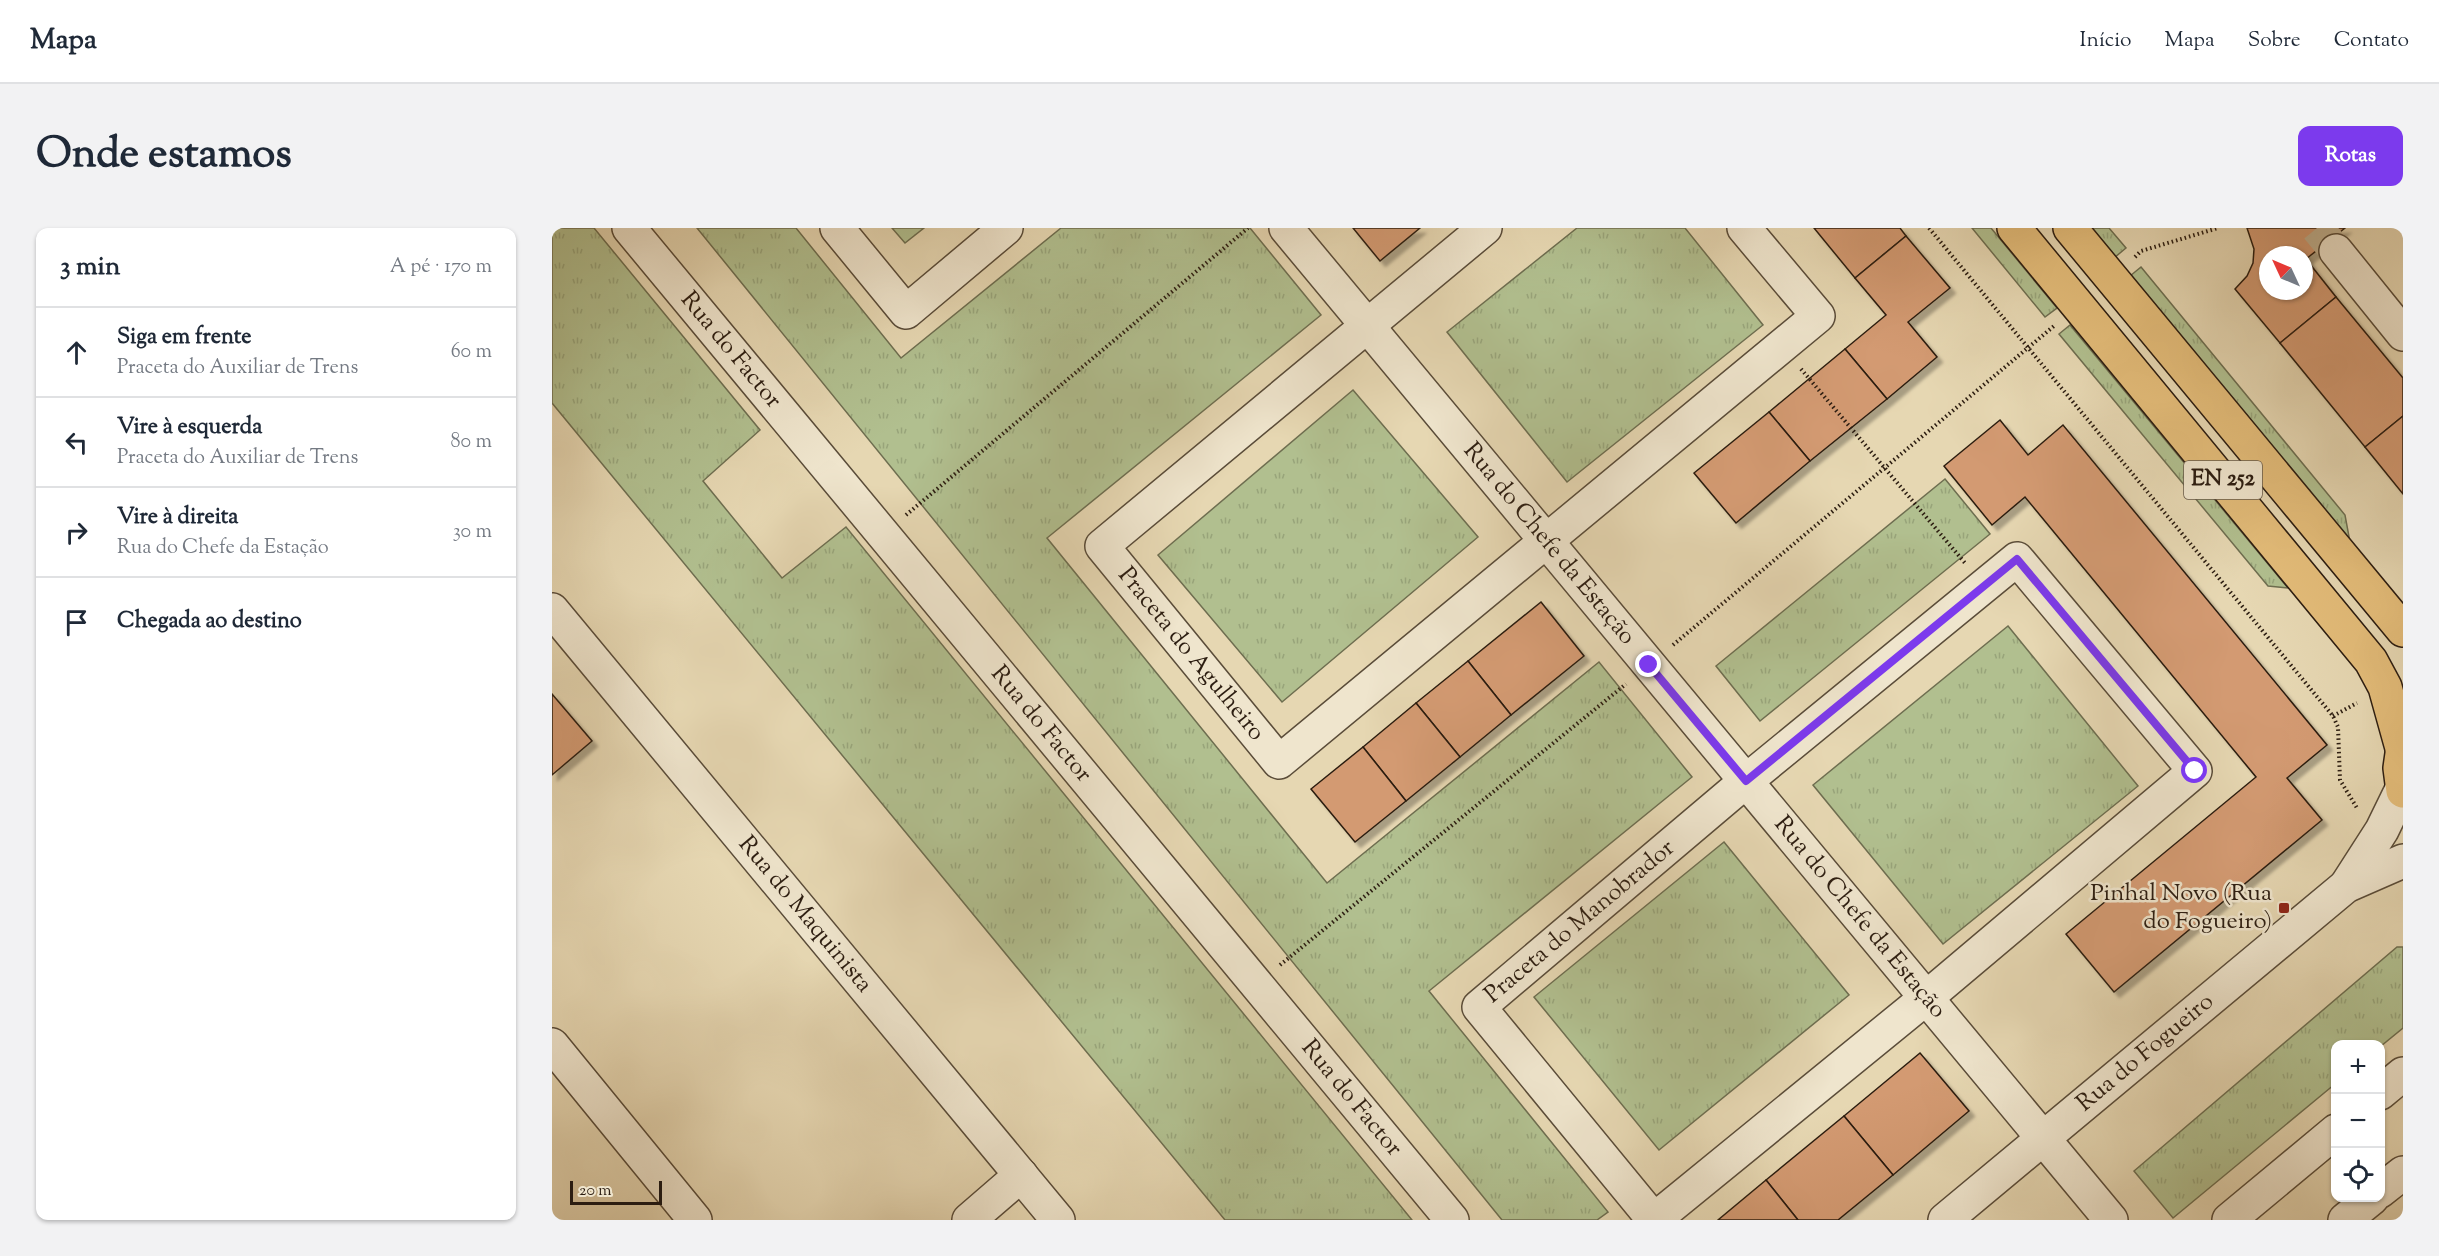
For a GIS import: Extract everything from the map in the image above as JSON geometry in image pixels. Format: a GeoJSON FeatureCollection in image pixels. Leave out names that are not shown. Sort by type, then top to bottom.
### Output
{"type":"FeatureCollection","features":[{"type":"Feature","properties":{"kind":"main road","name":"EN 252"},"geometry":{"type":"LineString","coordinates":[[2014,228],[2371,661],[2385,687],[2403,748],[2400,768],[2403,790]]}},
{"type":"Feature","properties":{"kind":"main road","name":"EN 252"},"geometry":{"type":"LineString","coordinates":[[2070,228],[2403,630]]}},
{"type":"Feature","properties":{"kind":"street","name":"Rua do Factor"},"geometry":{"type":"LineString","coordinates":[[629,228],[1452,1220]]}},
{"type":"Feature","properties":{"kind":"street"},"geometry":{"type":"LineString","coordinates":[[837,228],[906,312],[1006,228]]}},
{"type":"Feature","properties":{"kind":"street","name":"Rua do Chefe da Estação"},"geometry":{"type":"LineString","coordinates":[[1286,228],[2111,1220]]}},
{"type":"Feature","properties":{"kind":"street"},"geometry":{"type":"LineString","coordinates":[[1366,325],[1485,228]]}},
{"type":"Feature","properties":{"kind":"street"},"geometry":{"type":"LineString","coordinates":[[1545,540],[1818,316],[1744,228]]}},
{"type":"Feature","properties":{"kind":"street"},"geometry":{"type":"LineString","coordinates":[[2336,251],[2401,329]]}},
{"type":"Feature","properties":{"kind":"street","name":"Praceta do Agulheiro"},"geometry":{"type":"LineString","coordinates":[[1366,325],[1102,546],[1279,762],[1545,540]]}},
{"type":"Feature","properties":{"kind":"street"},"geometry":{"type":"LineString","coordinates":[[1746,781],[2017,559],[2195,771],[1926,998]]}},
{"type":"Feature","properties":{"kind":"street","name":"Rua do Maquinista"},"geometry":{"type":"LineString","coordinates":[[552,610],[1058,1220]]}},
{"type":"Feature","properties":{"kind":"street","name":"Praceta do Manobrador"},"geometry":{"type":"LineString","coordinates":[[1746,781],[1479,1007],[1654,1220],[1926,998]]}},
{"type":"Feature","properties":{"kind":"street"},"geometry":{"type":"LineString","coordinates":[[2346,886],[2382,830],[2403,790]]}},
{"type":"Feature","properties":{"kind":"street"},"geometry":{"type":"LineString","coordinates":[[2346,886],[2403,861]]}},
{"type":"Feature","properties":{"kind":"street","name":"Rua do Fogueiro"},"geometry":{"type":"LineString","coordinates":[[1945,1220],[2346,886]]}},
{"type":"Feature","properties":{"kind":"street"},"geometry":{"type":"LineString","coordinates":[[552,1045],[695,1220]]}},
{"type":"Feature","properties":{"kind":"street"},"geometry":{"type":"LineString","coordinates":[[2385,1089],[2403,1074]]}},
{"type":"Feature","properties":{"kind":"street"},"geometry":{"type":"LineString","coordinates":[[2229,1220],[2331,1135]]}},
{"type":"Feature","properties":{"kind":"street"},"geometry":{"type":"LineString","coordinates":[[2385,1187],[2403,1173]]}},
{"type":"Feature","properties":{"kind":"street"},"geometry":{"type":"LineString","coordinates":[[969,1220],[1021,1175]]}},
{"type":"Feature","properties":{"kind":"street"},"geometry":{"type":"LineString","coordinates":[[2345,1220],[2366,1202]]}},
{"type":"Feature","properties":{"kind":"path"},"geometry":{"type":"LineString","coordinates":[[883,534],[1248,228]]}},
{"type":"Feature","properties":{"kind":"path"},"geometry":{"type":"LineString","coordinates":[[1929,228],[2333,717],[2338,727],[2340,780],[2359,810],[2382,830]]}},
{"type":"Feature","properties":{"kind":"path"},"geometry":{"type":"LineString","coordinates":[[2111,278],[2141,251],[2218,228]]}},
{"type":"Feature","properties":{"kind":"path"},"geometry":{"type":"LineString","coordinates":[[1257,984],[1649,665],[2078,305]]}},
{"type":"Feature","properties":{"kind":"path"},"geometry":{"type":"LineString","coordinates":[[1782,346],[1984,585]]}},
{"type":"Feature","properties":{"kind":"green space"},"geometry":{"type":"Polygon","coordinates":[[[552,228],[594,228],[760,430],[703,481],[782,578],[846,527],[1412,1220],[1225,1220],[552,403],[552,228]]]}},
{"type":"Feature","properties":{"kind":"green space"},"geometry":{"type":"Polygon","coordinates":[[[697,228],[796,228],[901,358],[1061,228],[1250,228],[1321,315],[1047,538],[1327,883],[1599,662],[1692,777],[1429,991],[1608,1212],[1597,1220],[1502,1220],[697,228]]]}},
{"type":"Feature","properties":{"kind":"green space"},"geometry":{"type":"Polygon","coordinates":[[[892,228],[924,228],[905,243],[892,228]]]}},
{"type":"Feature","properties":{"kind":"green space"},"geometry":{"type":"Polygon","coordinates":[[[1577,228],[1685,228],[1763,325],[1567,482],[1447,332],[1577,228]]]}},
{"type":"Feature","properties":{"kind":"green space"},"geometry":{"type":"Polygon","coordinates":[[[1972,228],[1991,228],[2057,308],[2045,317],[1972,228]]]}},
{"type":"Feature","properties":{"kind":"green space"},"geometry":{"type":"Polygon","coordinates":[[[2090,228],[2109,228],[2126,248],[2114,258],[2090,228]]]}},
{"type":"Feature","properties":{"kind":"green space"},"geometry":{"type":"Polygon","coordinates":[[[2141,267],[2345,515],[2350,542],[2130,276],[2141,267]]]}},
{"type":"Feature","properties":{"kind":"green space"},"geometry":{"type":"Polygon","coordinates":[[[2070,325],[2288,588],[2268,586],[2059,334],[2070,325]]]}},
{"type":"Feature","properties":{"kind":"green space"},"geometry":{"type":"Polygon","coordinates":[[[1353,390],[1478,537],[1282,702],[1158,555],[1353,390]]]}},
{"type":"Feature","properties":{"kind":"green space"},"geometry":{"type":"Polygon","coordinates":[[[1945,479],[1990,534],[1760,721],[1716,666],[1945,479]]]}},
{"type":"Feature","properties":{"kind":"green space"},"geometry":{"type":"Polygon","coordinates":[[[2008,626],[2138,786],[1943,944],[1813,785],[2008,626]]]}},
{"type":"Feature","properties":{"kind":"green space"},"geometry":{"type":"Polygon","coordinates":[[[1724,842],[1849,995],[1659,1150],[1534,997],[1724,842]]]}},
{"type":"Feature","properties":{"kind":"green space"},"geometry":{"type":"Polygon","coordinates":[[[2397,947],[2403,947],[2403,1028],[2385,1043],[2385,1040],[2331,1040],[2331,1087],[2173,1218],[2134,1171],[2397,947]]]}},
{"type":"Feature","properties":{"kind":"building"},"geometry":{"type":"Polygon","coordinates":[[[1353,228],[1420,228],[1380,261],[1353,228]]]}},
{"type":"Feature","properties":{"kind":"building"},"geometry":{"type":"Polygon","coordinates":[[[1814,228],[1900,228],[1906,236],[1855,278],[1814,228]]]}},
{"type":"Feature","properties":{"kind":"building"},"geometry":{"type":"Polygon","coordinates":[[[2247,228],[2345,228],[2313,253],[2313,246],[2259,246],[2259,300],[2313,300],[2313,268],[2336,297],[2280,343],[2235,289],[2247,276],[2253,263],[2254,249],[2247,228]]]}},
{"type":"Feature","properties":{"kind":"building"},"geometry":{"type":"Polygon","coordinates":[[[1906,236],[1950,288],[1908,322],[1937,357],[1887,399],[1845,349],[1886,315],[1855,278],[1906,236]]]}},
{"type":"Feature","properties":{"kind":"building"},"geometry":{"type":"Polygon","coordinates":[[[2336,297],[2403,378],[2403,416],[2365,447],[2280,343],[2336,297]]]}},
{"type":"Feature","properties":{"kind":"building"},"geometry":{"type":"Polygon","coordinates":[[[1845,349],[1887,399],[1810,461],[1769,412],[1845,349]]]}},
{"type":"Feature","properties":{"kind":"building"},"geometry":{"type":"Polygon","coordinates":[[[1769,412],[1810,461],[1736,523],[1694,473],[1769,412]]]}},
{"type":"Feature","properties":{"kind":"building"},"geometry":{"type":"Polygon","coordinates":[[[2403,416],[2403,494],[2365,447],[2403,416]]]}},
{"type":"Feature","properties":{"kind":"building"},"geometry":{"type":"Polygon","coordinates":[[[2000,420],[2028,455],[2063,425],[2327,745],[2287,778],[2322,820],[2114,992],[2066,934],[2256,777],[2025,497],[1992,525],[1944,466],[2000,420]]]}},
{"type":"Feature","properties":{"kind":"building"},"geometry":{"type":"Polygon","coordinates":[[[1541,602],[1584,656],[1511,715],[1468,661],[1541,602]]]}},
{"type":"Feature","properties":{"kind":"building"},"geometry":{"type":"Polygon","coordinates":[[[1468,661],[1511,715],[1460,757],[1416,703],[1468,661]]]}},
{"type":"Feature","properties":{"kind":"building"},"geometry":{"type":"Polygon","coordinates":[[[552,694],[592,741],[552,775],[552,694]]]}},
{"type":"Feature","properties":{"kind":"building"},"geometry":{"type":"Polygon","coordinates":[[[1416,703],[1460,757],[1406,801],[1363,747],[1416,703]]]}},
{"type":"Feature","properties":{"kind":"building"},"geometry":{"type":"Polygon","coordinates":[[[1363,747],[1406,801],[1355,842],[1311,789],[1363,747]]]}},
{"type":"Feature","properties":{"kind":"building"},"geometry":{"type":"Polygon","coordinates":[[[1920,1053],[1969,1111],[1893,1175],[1844,1116],[1920,1053]]]}},
{"type":"Feature","properties":{"kind":"building"},"geometry":{"type":"Polygon","coordinates":[[[1844,1116],[1893,1175],[1838,1220],[1798,1220],[1766,1180],[1844,1116]]]}},
{"type":"Feature","properties":{"kind":"building"},"geometry":{"type":"Polygon","coordinates":[[[1766,1180],[1798,1220],[1718,1220],[1766,1180]]]}},
{"type":"Feature","properties":{"kind":"tunnel"},"geometry":{"type":"LineString","coordinates":[[2317,228],[2336,251]]}},
{"type":"Feature","properties":{"kind":"place","name":"Pinhal Novo (Rua do Fogueiro)"},"geometry":{"type":"Point","coordinates":[2284,908]}},
{"type":"Feature","properties":{"kind":"route"},"geometry":{"type":"LineString","coordinates":[[1649,665],[1746,781],[2017,559],[2195,771]]}}]}
